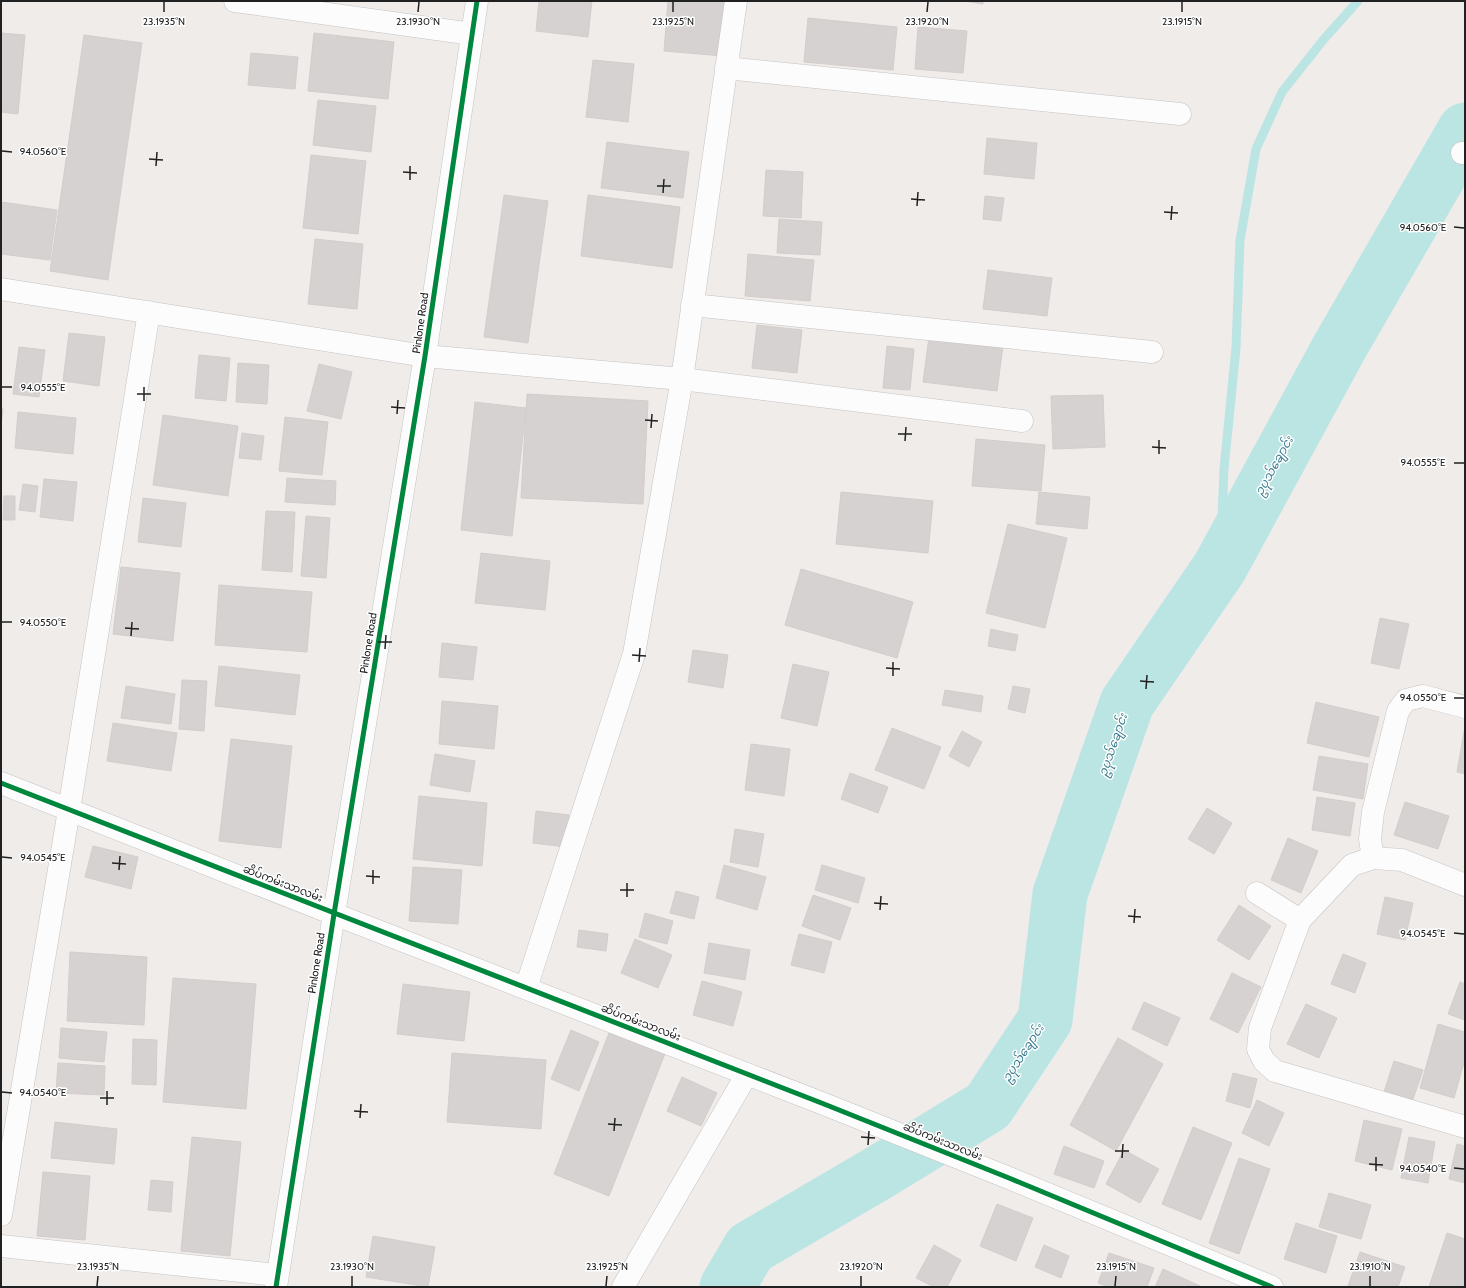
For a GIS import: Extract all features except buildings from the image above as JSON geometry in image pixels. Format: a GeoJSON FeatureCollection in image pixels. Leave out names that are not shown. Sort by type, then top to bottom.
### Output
{"type":"FeatureCollection","features":[{"type":"Feature","properties":{"kind":"street"},"geometry":{"type":"LineString","coordinates":[[235,1],[472,34]]}},
{"type":"Feature","properties":{"kind":"street","name":"Pinlone Road"},"geometry":{"type":"LineString","coordinates":[[276,1281],[425,356],[477,1]]}},
{"type":"Feature","properties":{"kind":"street"},"geometry":{"type":"LineString","coordinates":[[526,988],[634,654],[682,379],[736,1]]}},
{"type":"Feature","properties":{"kind":"street"},"geometry":{"type":"LineString","coordinates":[[726,68],[1180,114]]}},
{"type":"Feature","properties":{"kind":"street"},"geometry":{"type":"LineString","coordinates":[[1,289],[425,356],[682,379],[1022,421]]}},
{"type":"Feature","properties":{"kind":"street"},"geometry":{"type":"LineString","coordinates":[[692,305],[1152,352]]}},
{"type":"Feature","properties":{"kind":"street"},"geometry":{"type":"LineString","coordinates":[[1,1215],[69,810],[149,312]]}},
{"type":"Feature","properties":{"kind":"street"},"geometry":{"type":"LineString","coordinates":[[1373,858],[1370,839],[1373,812],[1398,711],[1406,700],[1423,696],[1465,707]]}},
{"type":"Feature","properties":{"kind":"street","name":"ဆိပ်ကမ်းသာလမ်း"},"geometry":{"type":"LineString","coordinates":[[1,783],[824,1104],[1009,1178],[1262,1285]]}},
{"type":"Feature","properties":{"kind":"street"},"geometry":{"type":"LineString","coordinates":[[1465,885],[1402,860],[1373,858],[1352,865],[1300,920],[1260,1028],[1258,1049],[1264,1061],[1274,1071],[1465,1127]]}},
{"type":"Feature","properties":{"kind":"street"},"geometry":{"type":"LineString","coordinates":[[1257,893],[1300,920]]}},
{"type":"Feature","properties":{"kind":"street"},"geometry":{"type":"LineString","coordinates":[[623,1287],[747,1074]]}},
{"type":"Feature","properties":{"kind":"street"},"geometry":{"type":"LineString","coordinates":[[1,1246],[276,1281]]}},
{"type":"Feature","properties":{"kind":"waterway"},"geometry":{"type":"LineString","coordinates":[[1220,567],[1224,469],[1236,348],[1240,240],[1256,149],[1282,92],[1324,39],[1358,1]]}},
{"type":"Feature","properties":{"kind":"waterway","name":"ဥပုသ်ချောင်း"},"geometry":{"type":"LineString","coordinates":[[727,1287],[750,1248],[880,1172],[988,1106],[1045,1020],[1060,894],[1127,703],[1220,567],[1339,348],[1465,130]]}},
{"type":"Feature","properties":{"kind":"cycle path"},"geometry":{"type":"LineString","coordinates":[[276,1287],[334,914],[425,356],[477,1]]}},
{"type":"Feature","properties":{"kind":"cycle path"},"geometry":{"type":"LineString","coordinates":[[1,783],[824,1104],[1009,1178],[1272,1287]]}}]}
